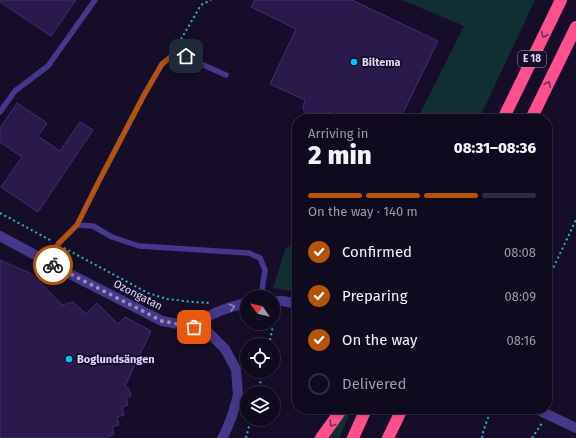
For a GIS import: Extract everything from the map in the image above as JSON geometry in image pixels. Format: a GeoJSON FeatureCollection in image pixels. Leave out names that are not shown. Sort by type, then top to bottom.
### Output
{"type":"FeatureCollection","features":[{"type":"Feature","properties":{"kind":"highway","name":"E 18"},"geometry":{"type":"LineString","coordinates":[[505,114],[561,0]]}},
{"type":"Feature","properties":{"kind":"highway","name":"E 18"},"geometry":{"type":"LineString","coordinates":[[533,114],[576,27]]}},
{"type":"Feature","properties":{"kind":"highway"},"geometry":{"type":"LineString","coordinates":[[321,438],[338,414]]}},
{"type":"Feature","properties":{"kind":"highway"},"geometry":{"type":"LineString","coordinates":[[353,438],[364,414]]}},
{"type":"Feature","properties":{"kind":"highway"},"geometry":{"type":"LineString","coordinates":[[388,438],[400,414]]}},
{"type":"Feature","properties":{"kind":"highway"},"geometry":{"type":"LineString","coordinates":[[392,438],[395,432],[396,421]]}},
{"type":"Feature","properties":{"kind":"street","name":"Ozongatan"},"geometry":{"type":"LineString","coordinates":[[0,236],[162,321],[194,327],[209,332],[225,349],[236,369],[238,395],[232,416],[222,438]]}},
{"type":"Feature","properties":{"kind":"street"},"geometry":{"type":"LineString","coordinates":[[280,302],[292,303]]}},
{"type":"Feature","properties":{"kind":"street"},"geometry":{"type":"LineString","coordinates":[[194,327],[201,320],[220,311],[240,304]]}},
{"type":"Feature","properties":{"kind":"street"},"geometry":{"type":"LineString","coordinates":[[547,414],[576,428]]}},
{"type":"Feature","properties":{"kind":"lane"},"geometry":{"type":"LineString","coordinates":[[0,112],[15,91],[48,66],[95,0]]}},
{"type":"Feature","properties":{"kind":"lane"},"geometry":{"type":"LineString","coordinates":[[47,261],[57,244],[77,225],[144,95],[162,64],[172,56],[186,56],[226,75]]}},
{"type":"Feature","properties":{"kind":"lane"},"geometry":{"type":"LineString","coordinates":[[77,225],[93,226],[112,237],[139,246],[249,253],[260,258],[265,270],[261,290]]}},
{"type":"Feature","properties":{"kind":"path"},"geometry":{"type":"LineString","coordinates":[[172,56],[201,5],[211,0]]}},
{"type":"Feature","properties":{"kind":"path"},"geometry":{"type":"LineString","coordinates":[[0,213],[148,293],[167,299],[215,303]]}},
{"type":"Feature","properties":{"kind":"path"},"geometry":{"type":"LineString","coordinates":[[552,270],[576,220]]}},
{"type":"Feature","properties":{"kind":"path"},"geometry":{"type":"LineString","coordinates":[[482,438],[489,414]]}},
{"type":"Feature","properties":{"kind":"path"},"geometry":{"type":"LineString","coordinates":[[246,438],[249,426]]}},
{"type":"Feature","properties":{"kind":"green space"},"geometry":{"type":"Polygon","coordinates":[[[402,0],[535,0],[481,114],[420,114],[464,26],[402,0]]]}},
{"type":"Feature","properties":{"kind":"green space"},"geometry":{"type":"Polygon","coordinates":[[[292,243],[292,291],[273,288],[285,250],[292,243]]]}},
{"type":"Feature","properties":{"kind":"green space"},"geometry":{"type":"Polygon","coordinates":[[[346,414],[350,414],[339,438],[328,438],[346,414]]]}},
{"type":"Feature","properties":{"kind":"building"},"geometry":{"type":"Polygon","coordinates":[[[0,0],[76,0],[51,36],[0,2],[0,0]]]}},
{"type":"Feature","properties":{"kind":"building","name":"Biltema"},"geometry":{"type":"Polygon","coordinates":[[[255,0],[352,0],[438,41],[402,114],[333,114],[329,112],[326,114],[306,114],[303,107],[305,100],[270,84],[296,29],[251,7],[255,0]]]}},
{"type":"Feature","properties":{"kind":"building"},"geometry":{"type":"Polygon","coordinates":[[[17,103],[47,123],[38,136],[60,151],[80,122],[93,130],[38,212],[1,187],[22,157],[0,142],[0,128],[17,103]]]}},
{"type":"Feature","properties":{"kind":"building","name":"Boglundsängen"},"geometry":{"type":"Polygon","coordinates":[[[0,260],[32,274],[62,305],[73,302],[86,314],[97,303],[118,324],[125,317],[151,331],[125,386],[129,389],[131,396],[126,398],[128,405],[122,407],[124,415],[117,417],[119,425],[112,427],[114,434],[107,438],[0,438],[0,260]]]}},
{"type":"Feature","properties":{"kind":"way so far"},"geometry":{"type":"LineString","coordinates":[[53,265],[162,321],[194,327]]}},
{"type":"Feature","properties":{"kind":"place","name":"Biltema"},"geometry":{"type":"Point","coordinates":[354,62]}},
{"type":"Feature","properties":{"kind":"place","name":"Boglundsängen"},"geometry":{"type":"Point","coordinates":[69,359]}},
{"type":"Feature","properties":{"kind":"route"},"geometry":{"type":"LineString","coordinates":[[53,265],[47,261],[59,243],[77,225],[144,95],[162,64],[172,56],[186,56]]}}]}
